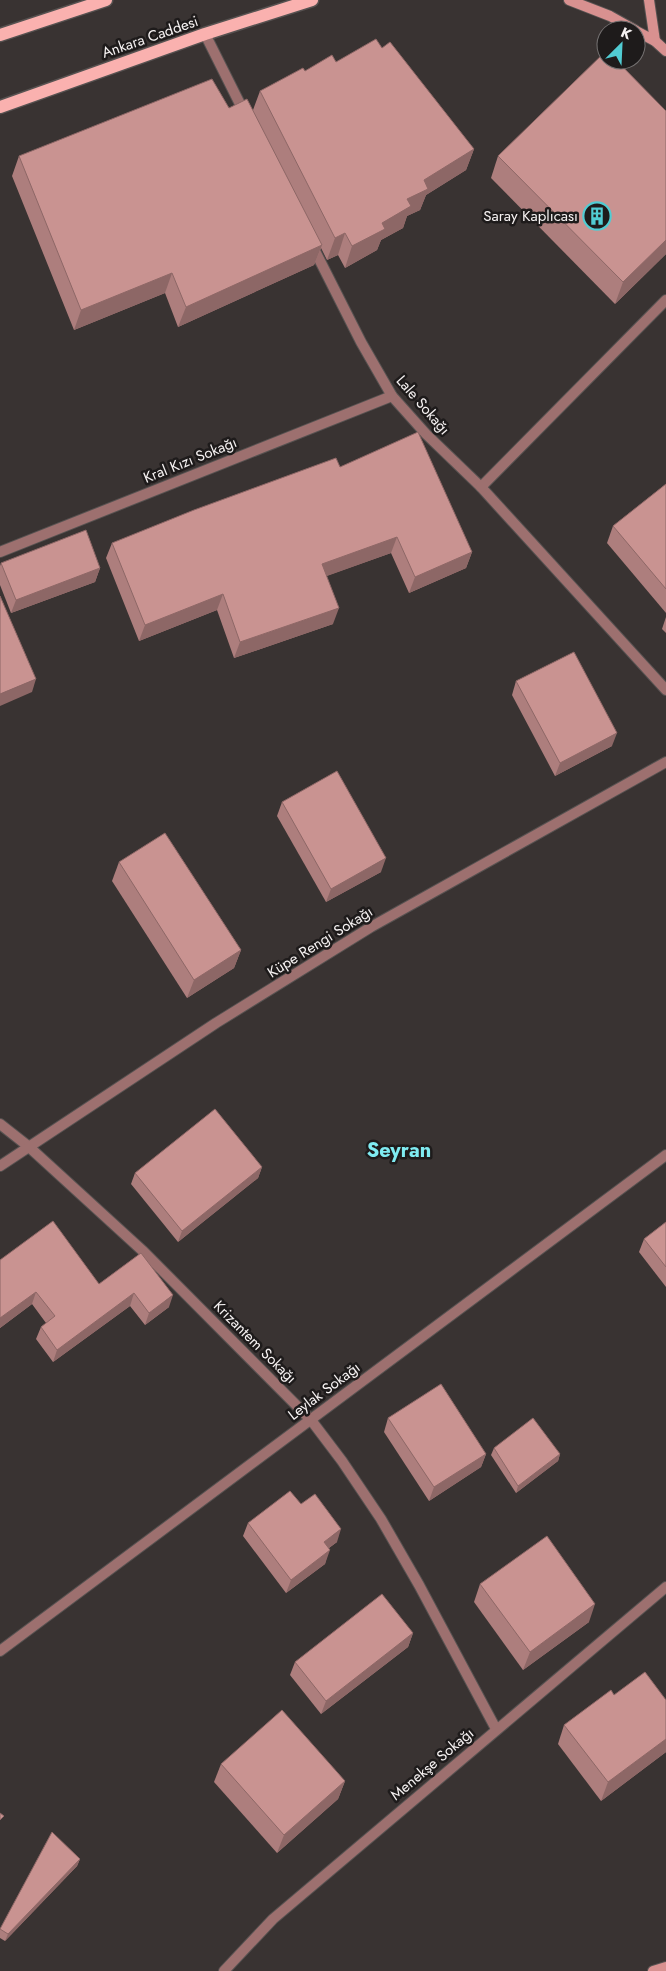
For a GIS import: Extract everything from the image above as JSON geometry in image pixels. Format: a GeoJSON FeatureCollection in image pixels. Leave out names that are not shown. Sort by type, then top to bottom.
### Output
{"type":"FeatureCollection","features":[{"type":"Feature","properties":{"kind":"main road"},"geometry":{"type":"LineString","coordinates":[[0,35],[106,0]]}},
{"type":"Feature","properties":{"kind":"main road","name":"Ankara Caddesi"},"geometry":{"type":"LineString","coordinates":[[0,107],[205,34],[312,0]]}},
{"type":"Feature","properties":{"kind":"street"},"geometry":{"type":"LineString","coordinates":[[569,0],[617,20]]}},
{"type":"Feature","properties":{"kind":"street"},"geometry":{"type":"LineString","coordinates":[[648,0],[655,41]]}},
{"type":"Feature","properties":{"kind":"street"},"geometry":{"type":"LineString","coordinates":[[205,34],[250,122]]}},
{"type":"Feature","properties":{"kind":"street"},"geometry":{"type":"LineString","coordinates":[[646,36],[666,51]]}},
{"type":"Feature","properties":{"kind":"street","name":"Lale Sokağı"},"geometry":{"type":"LineString","coordinates":[[308,237],[361,342],[392,396],[426,434],[481,488],[666,690]]}},
{"type":"Feature","properties":{"kind":"street"},"geometry":{"type":"LineString","coordinates":[[481,488],[666,300]]}},
{"type":"Feature","properties":{"kind":"street","name":"Kral Kızı Sokağı"},"geometry":{"type":"LineString","coordinates":[[0,552],[392,396]]}},
{"type":"Feature","properties":{"kind":"street","name":"Küpe Rengi Sokağı"},"geometry":{"type":"LineString","coordinates":[[0,1166],[216,1023],[371,927],[666,762]]}},
{"type":"Feature","properties":{"kind":"street","name":"Krizantem Sokağı"},"geometry":{"type":"LineString","coordinates":[[0,1124],[28,1146],[144,1252],[311,1420],[381,1520],[419,1585],[496,1729]]}},
{"type":"Feature","properties":{"kind":"street","name":"Leylak Sokağı"},"geometry":{"type":"LineString","coordinates":[[0,1651],[666,1155]]}},
{"type":"Feature","properties":{"kind":"street","name":"Menekşe Sokağı"},"geometry":{"type":"LineString","coordinates":[[224,1971],[273,1919],[666,1587]]}},
{"type":"Feature","properties":{"kind":"street"},"geometry":{"type":"LineString","coordinates":[[653,1971],[666,1967]]}},
{"type":"Feature","properties":{"kind":"building"},"geometry":{"type":"Polygon","coordinates":[[[376,39],[382,48],[390,42],[474,149],[424,180],[428,189],[407,199],[411,206],[382,223],[385,229],[352,246],[345,233],[335,238],[260,91],[303,68],[305,71],[332,55],[336,62],[376,39]]]}},
{"type":"Feature","properties":{"kind":"building","name":"Saray Kaplıcası"},"geometry":{"type":"Polygon","coordinates":[[[596,61],[596,70],[626,70],[666,111],[666,240],[623,282],[498,156],[596,61]]]}},
{"type":"Feature","properties":{"kind":"building"},"geometry":{"type":"Polygon","coordinates":[[[212,79],[229,108],[247,99],[322,245],[186,307],[172,273],[81,310],[19,156],[212,79]]]}},
{"type":"Feature","properties":{"kind":"building"},"geometry":{"type":"Polygon","coordinates":[[[418,432],[472,552],[415,577],[397,537],[322,564],[339,608],[240,642],[223,594],[145,625],[112,543],[194,510],[336,458],[340,467],[418,432]]]}},
{"type":"Feature","properties":{"kind":"building"},"geometry":{"type":"Polygon","coordinates":[[[666,484],[666,589],[613,526],[666,484]]]}},
{"type":"Feature","properties":{"kind":"building"},"geometry":{"type":"Polygon","coordinates":[[[86,530],[100,568],[16,600],[1,563],[86,530]]]}},
{"type":"Feature","properties":{"kind":"building"},"geometry":{"type":"Polygon","coordinates":[[[0,596],[36,679],[0,694],[0,596]]]}},
{"type":"Feature","properties":{"kind":"building"},"geometry":{"type":"Polygon","coordinates":[[[574,652],[617,733],[560,763],[516,681],[574,652]]]}},
{"type":"Feature","properties":{"kind":"building"},"geometry":{"type":"Polygon","coordinates":[[[337,771],[386,858],[331,889],[282,802],[337,771]]]}},
{"type":"Feature","properties":{"kind":"building"},"geometry":{"type":"Polygon","coordinates":[[[165,833],[241,950],[194,980],[119,862],[165,833]]]}},
{"type":"Feature","properties":{"kind":"building"},"geometry":{"type":"Polygon","coordinates":[[[215,1109],[262,1167],[182,1231],[135,1173],[215,1109]]]}},
{"type":"Feature","properties":{"kind":"building"},"geometry":{"type":"Polygon","coordinates":[[[53,1221],[99,1284],[141,1253],[173,1295],[149,1313],[134,1293],[57,1350],[41,1327],[55,1316],[36,1292],[0,1318],[0,1260],[53,1221]]]}},
{"type":"Feature","properties":{"kind":"building"},"geometry":{"type":"Polygon","coordinates":[[[666,1222],[666,1267],[644,1239],[666,1222]]]}},
{"type":"Feature","properties":{"kind":"building"},"geometry":{"type":"Polygon","coordinates":[[[441,1384],[486,1454],[434,1487],[388,1418],[441,1384]]]}},
{"type":"Feature","properties":{"kind":"building"},"geometry":{"type":"Polygon","coordinates":[[[533,1418],[560,1454],[518,1486],[494,1448],[533,1418]]]}},
{"type":"Feature","properties":{"kind":"building"},"geometry":{"type":"Polygon","coordinates":[[[290,1491],[301,1504],[315,1494],[341,1529],[324,1542],[330,1550],[291,1580],[248,1523],[290,1491]]]}},
{"type":"Feature","properties":{"kind":"building"},"geometry":{"type":"Polygon","coordinates":[[[547,1536],[595,1604],[530,1652],[480,1584],[547,1536]]]}},
{"type":"Feature","properties":{"kind":"building"},"geometry":{"type":"Polygon","coordinates":[[[382,1594],[413,1633],[326,1701],[295,1662],[382,1594]]]}},
{"type":"Feature","properties":{"kind":"building"},"geometry":{"type":"Polygon","coordinates":[[[645,1672],[666,1700],[666,1739],[608,1782],[564,1725],[611,1690],[614,1695],[645,1672]]]}},
{"type":"Feature","properties":{"kind":"building"},"geometry":{"type":"Polygon","coordinates":[[[282,1710],[345,1781],[284,1835],[221,1764],[282,1710]]]}},
{"type":"Feature","properties":{"kind":"building"},"geometry":{"type":"Polygon","coordinates":[[[52,1832],[80,1859],[8,1934],[0,1929],[52,1832]]]}},
{"type":"Feature","properties":{"kind":"place","name":"Saray Kaplıcası"},"geometry":{"type":"Point","coordinates":[597,216]}},
{"type":"Feature","properties":{"kind":"district","name":"Seyran"},"geometry":{"type":"Point","coordinates":[399,1150]}}]}
